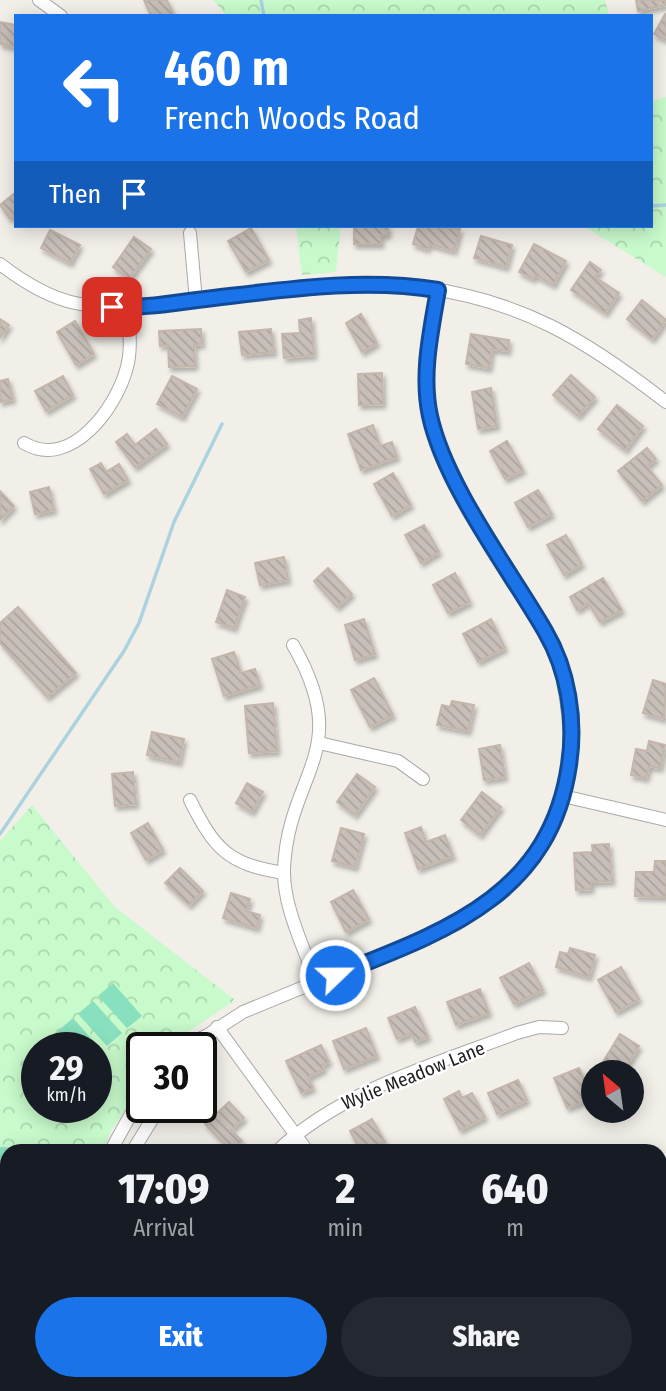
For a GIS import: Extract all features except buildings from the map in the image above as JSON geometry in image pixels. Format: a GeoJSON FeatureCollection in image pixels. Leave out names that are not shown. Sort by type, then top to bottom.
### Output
{"type":"FeatureCollection","features":[{"type":"Feature","properties":{"kind":"street"},"geometry":{"type":"LineString","coordinates":[[39,0],[58,14]]}},
{"type":"Feature","properties":{"kind":"street"},"geometry":{"type":"LineString","coordinates":[[190,233],[196,300]]}},
{"type":"Feature","properties":{"kind":"street"},"geometry":{"type":"LineString","coordinates":[[0,264],[51,296],[96,307],[128,308],[330,286],[401,285],[438,290],[488,301],[548,323],[592,346],[666,402]]}},
{"type":"Feature","properties":{"kind":"street"},"geometry":{"type":"LineString","coordinates":[[211,1032],[243,1012],[457,924],[490,902],[537,854],[555,821],[563,796],[570,756],[570,715],[557,656],[447,465],[430,416],[427,369],[438,290]]}},
{"type":"Feature","properties":{"kind":"street"},"geometry":{"type":"LineString","coordinates":[[24,443],[44,451],[68,444],[95,426],[108,411],[128,365],[128,308]]}},
{"type":"Feature","properties":{"kind":"street"},"geometry":{"type":"LineString","coordinates":[[293,645],[316,696],[319,743],[289,834],[284,873],[289,905],[316,982]]}},
{"type":"Feature","properties":{"kind":"street"},"geometry":{"type":"LineString","coordinates":[[319,743],[398,761],[423,779]]}},
{"type":"Feature","properties":{"kind":"street"},"geometry":{"type":"LineString","coordinates":[[563,796],[666,820]]}},
{"type":"Feature","properties":{"kind":"street"},"geometry":{"type":"LineString","coordinates":[[190,800],[206,832],[227,855],[247,866],[284,873]]}},
{"type":"Feature","properties":{"kind":"street"},"geometry":{"type":"LineString","coordinates":[[217,1027],[303,1144]]}},
{"type":"Feature","properties":{"kind":"street","name":"Wylie Meadow Lane"},"geometry":{"type":"LineString","coordinates":[[284,1144],[296,1133],[342,1103],[517,1033],[539,1027],[562,1028]]}},
{"type":"Feature","properties":{"kind":"street"},"geometry":{"type":"LineString","coordinates":[[114,1144],[126,1123]]}},
{"type":"Feature","properties":{"kind":"street"},"geometry":{"type":"LineString","coordinates":[[137,1144],[150,1123]]}},
{"type":"Feature","properties":{"kind":"green space"},"geometry":{"type":"Polygon","coordinates":[[[213,0],[605,0],[608,14],[225,14],[213,0]]]}},
{"type":"Feature","properties":{"kind":"green space"},"geometry":{"type":"Polygon","coordinates":[[[666,97],[666,277],[586,228],[653,228],[653,100],[666,97]]]}},
{"type":"Feature","properties":{"kind":"green space"},"geometry":{"type":"Polygon","coordinates":[[[296,228],[341,228],[336,272],[302,275],[296,228]]]}},
{"type":"Feature","properties":{"kind":"green space"},"geometry":{"type":"Polygon","coordinates":[[[32,805],[115,907],[235,1000],[188,1032],[126,1032],[126,1108],[106,1144],[0,1144],[0,841],[32,805]]]}},
{"type":"Feature","properties":{"kind":"green space"},"geometry":{"type":"Polygon","coordinates":[[[113,983],[142,1016],[127,1028],[98,996],[113,983]]]}},
{"type":"Feature","properties":{"kind":"green space"},"geometry":{"type":"Polygon","coordinates":[[[93,1001],[122,1033],[112,1042],[112,1032],[94,1032],[78,1014],[93,1001]]]}},
{"type":"Feature","properties":{"kind":"green space"},"geometry":{"type":"Polygon","coordinates":[[[73,1018],[85,1032],[59,1032],[73,1018]]]}},
{"type":"Feature","properties":{"kind":"waterway"},"geometry":{"type":"LineString","coordinates":[[261,0],[264,14]]}},
{"type":"Feature","properties":{"kind":"waterway"},"geometry":{"type":"LineString","coordinates":[[653,206],[666,205]]}},
{"type":"Feature","properties":{"kind":"waterway"},"geometry":{"type":"LineString","coordinates":[[0,834],[124,651],[139,623],[174,522],[222,424]]}},
{"type":"Feature","properties":{"kind":"route"},"geometry":{"type":"LineString","coordinates":[[112,307],[146,307],[330,286],[401,285],[438,290],[427,369],[428,403],[437,442],[447,465],[547,634],[557,656],[566,687],[570,715],[570,756],[559,810],[544,844],[521,873],[490,902],[457,924],[335,975]]}}]}
